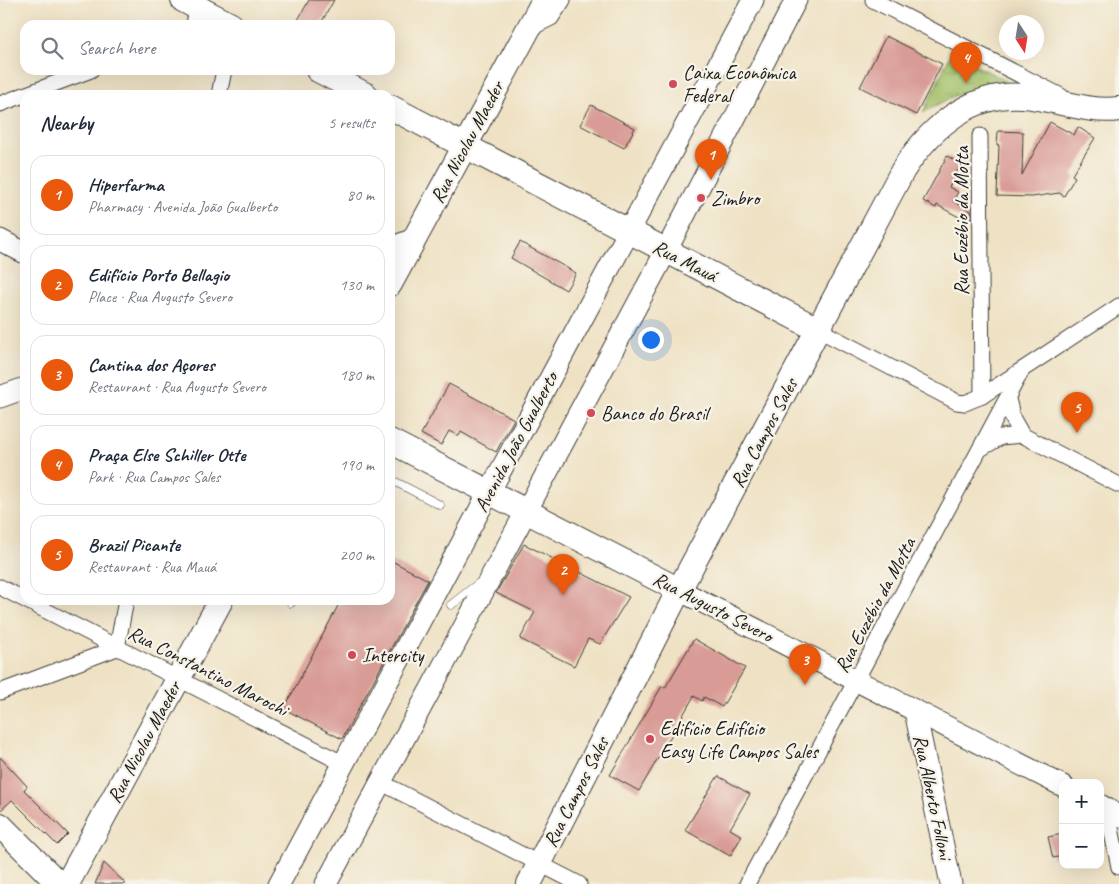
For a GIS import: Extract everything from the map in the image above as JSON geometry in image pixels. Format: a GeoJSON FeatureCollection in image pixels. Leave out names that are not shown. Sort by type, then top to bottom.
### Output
{"type":"FeatureCollection","features":[{"type":"Feature","properties":{"kind":"main road","name":"Rua Nicolau Maeder"},"geometry":{"type":"LineString","coordinates":[[395,275],[544,0]]}},
{"type":"Feature","properties":{"kind":"main road"},"geometry":{"type":"LineString","coordinates":[[194,8],[220,20]]}},
{"type":"Feature","properties":{"kind":"main road"},"geometry":{"type":"LineString","coordinates":[[328,75],[356,90]]}},
{"type":"Feature","properties":{"kind":"main road","name":"Rua Campos Sales"},"geometry":{"type":"LineString","coordinates":[[534,874],[679,590],[904,170],[918,149],[939,126],[952,116],[972,105],[989,99],[1017,96],[1032,97],[1084,108],[1101,110],[1119,109]]}},
{"type":"Feature","properties":{"kind":"main road","name":"Rua Mauá"},"geometry":{"type":"LineString","coordinates":[[395,110],[819,330]]}},
{"type":"Feature","properties":{"kind":"main road","name":"Rua Augusto Severo"},"geometry":{"type":"LineString","coordinates":[[395,444],[679,590]]}},
{"type":"Feature","properties":{"kind":"main road","name":"Rua Nicolau Maeder"},"geometry":{"type":"LineString","coordinates":[[67,884],[218,605]]}},
{"type":"Feature","properties":{"kind":"main road"},"geometry":{"type":"LineString","coordinates":[[0,825],[59,884]]}},
{"type":"Feature","properties":{"kind":"street"},"geometry":{"type":"LineString","coordinates":[[527,30],[530,0]]}},
{"type":"Feature","properties":{"kind":"street"},"geometry":{"type":"LineString","coordinates":[[527,30],[551,18],[564,0]]}},
{"type":"Feature","properties":{"kind":"street","name":"Avenida João Gualberto"},"geometry":{"type":"LineString","coordinates":[[279,884],[753,0]]}},
{"type":"Feature","properties":{"kind":"street","name":"Avenida João Gualberto"},"geometry":{"type":"LineString","coordinates":[[326,884],[666,251],[796,0]]}},
{"type":"Feature","properties":{"kind":"street"},"geometry":{"type":"LineString","coordinates":[[873,0],[1084,108]]}},
{"type":"Feature","properties":{"kind":"street"},"geometry":{"type":"LineString","coordinates":[[194,8],[208,20]]}},
{"type":"Feature","properties":{"kind":"street"},"geometry":{"type":"LineString","coordinates":[[37,90],[78,75]]}},
{"type":"Feature","properties":{"kind":"street"},"geometry":{"type":"LineString","coordinates":[[220,90],[223,75]]}},
{"type":"Feature","properties":{"kind":"street"},"geometry":{"type":"LineString","coordinates":[[0,104],[20,97]]}},
{"type":"Feature","properties":{"kind":"street","name":"Rua Euzébio da Motta"},"geometry":{"type":"LineString","coordinates":[[980,136],[982,396]]}},
{"type":"Feature","properties":{"kind":"street"},"geometry":{"type":"LineString","coordinates":[[395,246],[414,239]]}},
{"type":"Feature","properties":{"kind":"street"},"geometry":{"type":"LineString","coordinates":[[0,240],[20,250]]}},
{"type":"Feature","properties":{"kind":"street","name":"Rua Mauá"},"geometry":{"type":"LineString","coordinates":[[819,330],[957,402],[965,403],[982,396],[1119,306]]}},
{"type":"Feature","properties":{"kind":"street","name":"Rua Euzébio da Motta"},"geometry":{"type":"LineString","coordinates":[[747,884],[1022,370]]}},
{"type":"Feature","properties":{"kind":"street"},"geometry":{"type":"LineString","coordinates":[[0,397],[20,390]]}},
{"type":"Feature","properties":{"kind":"street"},"geometry":{"type":"LineString","coordinates":[[1008,399],[1013,419],[1022,435],[1119,486]]}},
{"type":"Feature","properties":{"kind":"street"},"geometry":{"type":"LineString","coordinates":[[980,449],[1000,437],[1022,435]]}},
{"type":"Feature","properties":{"kind":"street","name":"Rua Constantino Marochi"},"geometry":{"type":"LineString","coordinates":[[0,587],[20,597]]}},
{"type":"Feature","properties":{"kind":"street","name":"Rua Augusto Severo"},"geometry":{"type":"LineString","coordinates":[[679,590],[1059,784]]}},
{"type":"Feature","properties":{"kind":"street","name":"Rua Constantino Marochi"},"geometry":{"type":"LineString","coordinates":[[35,605],[344,764]]}},
{"type":"Feature","properties":{"kind":"street"},"geometry":{"type":"LineString","coordinates":[[0,692],[117,648],[125,605]]}},
{"type":"Feature","properties":{"kind":"street","name":"Rua Alberto Folloni"},"geometry":{"type":"LineString","coordinates":[[915,711],[951,884]]}},
{"type":"Feature","properties":{"kind":"street"},"geometry":{"type":"LineString","coordinates":[[380,782],[534,874],[579,884]]}},
{"type":"Feature","properties":{"kind":"street"},"geometry":{"type":"LineString","coordinates":[[1109,810],[1119,867]]}},
{"type":"Feature","properties":{"kind":"lane"},"geometry":{"type":"LineString","coordinates":[[395,482],[440,505]]}},
{"type":"Feature","properties":{"kind":"lane"},"geometry":{"type":"LineString","coordinates":[[451,605],[492,574]]}},
{"type":"Feature","properties":{"kind":"green space"},"geometry":{"type":"Polygon","coordinates":[[[951,53],[1007,81],[963,92],[923,113],[951,53]]]}},
{"type":"Feature","properties":{"kind":"building"},"geometry":{"type":"Polygon","coordinates":[[[309,0],[334,0],[323,20],[298,20],[309,0]]]}},
{"type":"Feature","properties":{"kind":"building"},"geometry":{"type":"Polygon","coordinates":[[[886,36],[942,64],[916,115],[860,87],[886,36]]]}},
{"type":"Feature","properties":{"kind":"building"},"geometry":{"type":"Polygon","coordinates":[[[591,105],[635,128],[624,148],[580,125],[591,105]]]}},
{"type":"Feature","properties":{"kind":"building"},"geometry":{"type":"Polygon","coordinates":[[[1050,122],[1074,135],[1078,127],[1095,138],[1072,175],[1075,177],[1064,196],[1059,193],[1032,197],[997,196],[998,131],[1023,132],[1022,175],[1050,122]]]}},
{"type":"Feature","properties":{"kind":"building"},"geometry":{"type":"Polygon","coordinates":[[[947,156],[961,164],[949,187],[958,192],[953,201],[971,211],[971,217],[968,222],[937,205],[936,208],[923,201],[947,156]]]}},
{"type":"Feature","properties":{"kind":"building"},"geometry":{"type":"Polygon","coordinates":[[[520,242],[576,273],[566,290],[511,258],[520,242]]]}},
{"type":"Feature","properties":{"kind":"building"},"geometry":{"type":"Polygon","coordinates":[[[449,384],[514,419],[496,452],[461,432],[459,436],[449,431],[441,445],[421,434],[449,384]]]}},
{"type":"Feature","properties":{"kind":"building"},"geometry":{"type":"Polygon","coordinates":[[[524,544],[629,597],[600,644],[588,639],[574,666],[520,639],[535,612],[496,593],[524,544]]]}},
{"type":"Feature","properties":{"kind":"building","name":"Intercity"},"geometry":{"type":"Polygon","coordinates":[[[395,563],[428,580],[342,739],[284,709],[338,605],[395,605],[395,563]]]}},
{"type":"Feature","properties":{"kind":"building"},"geometry":{"type":"Polygon","coordinates":[[[694,639],[745,668],[722,707],[704,697],[702,701],[694,696],[639,791],[610,775],[662,686],[665,688],[694,639]]]}},
{"type":"Feature","properties":{"kind":"building"},"geometry":{"type":"Polygon","coordinates":[[[0,757],[27,786],[24,790],[68,834],[57,845],[12,800],[0,811],[0,757]]]}},
{"type":"Feature","properties":{"kind":"building"},"geometry":{"type":"Polygon","coordinates":[[[718,776],[750,794],[730,829],[742,836],[730,856],[685,830],[718,776]]]}},
{"type":"Feature","properties":{"kind":"building"},"geometry":{"type":"Polygon","coordinates":[[[1059,835],[1059,857],[1053,858],[1048,837],[1059,835]]]}},
{"type":"Feature","properties":{"kind":"building"},"geometry":{"type":"Polygon","coordinates":[[[104,863],[126,884],[95,884],[104,863]]]}},
{"type":"Feature","properties":{"kind":"place","name":"Praça Else Schiller Otte"},"geometry":{"type":"Point","coordinates":[966,83]}},
{"type":"Feature","properties":{"kind":"place","name":"Caixa Econômica Federal"},"geometry":{"type":"Point","coordinates":[673,84]}},
{"type":"Feature","properties":{"kind":"place","name":"Hiperfarma"},"geometry":{"type":"Point","coordinates":[711,180]}},
{"type":"Feature","properties":{"kind":"place","name":"Zimbro"},"geometry":{"type":"Point","coordinates":[701,198]}},
{"type":"Feature","properties":{"kind":"place","name":"Banco do Brasil"},"geometry":{"type":"Point","coordinates":[591,413]}},
{"type":"Feature","properties":{"kind":"place","name":"Brazil Picante"},"geometry":{"type":"Point","coordinates":[1077,433]}},
{"type":"Feature","properties":{"kind":"place","name":"Edifício Porto Bellagio"},"geometry":{"type":"Point","coordinates":[563,595]}},
{"type":"Feature","properties":{"kind":"place","name":"Intercity"},"geometry":{"type":"Point","coordinates":[352,655]}},
{"type":"Feature","properties":{"kind":"place","name":"Cantina dos Açores"},"geometry":{"type":"Point","coordinates":[805,685]}},
{"type":"Feature","properties":{"kind":"place","name":"Edifício Edifício Easy Life Campos Sales"},"geometry":{"type":"Point","coordinates":[650,739]}}]}
